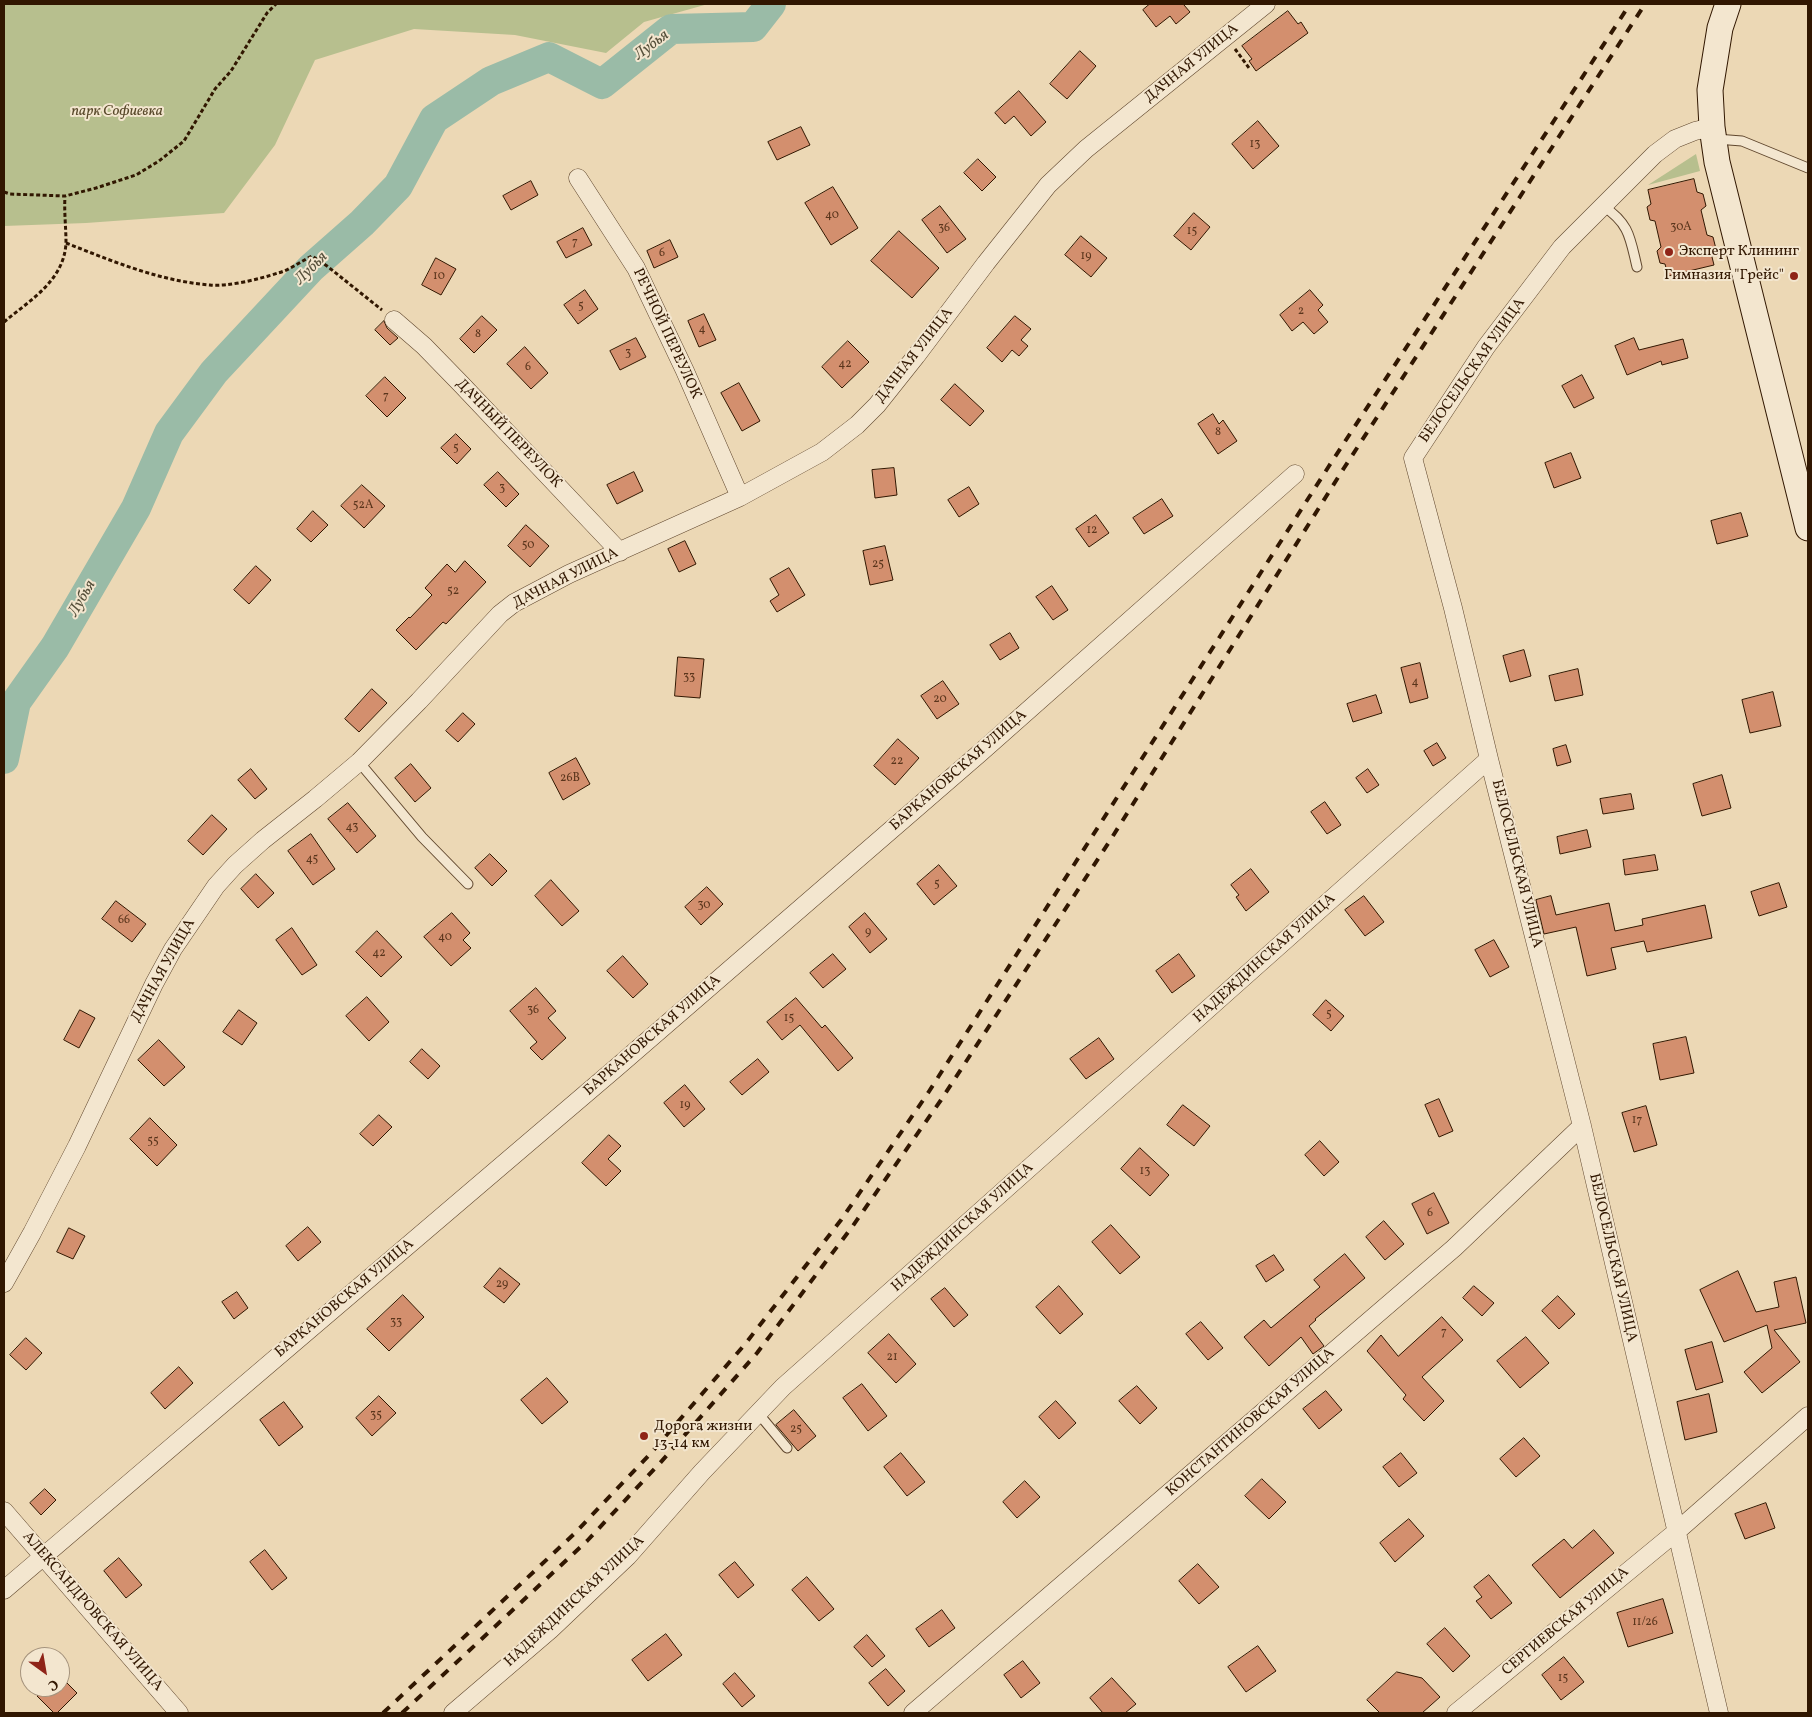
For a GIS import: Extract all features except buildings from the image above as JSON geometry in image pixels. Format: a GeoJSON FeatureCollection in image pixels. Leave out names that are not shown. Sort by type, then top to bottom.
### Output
{"type":"FeatureCollection","features":[{"type":"Feature","properties":{"kind":"street","name":"ДАЧНАЯ УЛИЦА"},"geometry":{"type":"LineString","coordinates":[[4,1283],[77,1146],[154,984],[173,949],[216,886],[235,865],[359,762],[500,614],[514,603],[538,590],[740,497],[822,452],[857,425],[877,405],[916,356],[1048,185],[1086,149],[1266,4]]}},
{"type":"Feature","properties":{"kind":"street"},"geometry":{"type":"LineString","coordinates":[[1728,4],[1720,28],[1710,90],[1717,162],[1808,528]]}},
{"type":"Feature","properties":{"kind":"street","name":"БЕЛОСЕЛЬСКАЯ УЛИЦА"},"geometry":{"type":"LineString","coordinates":[[1713,133],[1695,131],[1675,139],[1655,154],[1562,247],[1486,347],[1413,458],[1453,608],[1489,759],[1582,1126],[1719,1713]]}},
{"type":"Feature","properties":{"kind":"street","name":"РЕЧНОЙ ПЕРЕУЛОК"},"geometry":{"type":"LineString","coordinates":[[578,178],[636,268],[685,371],[740,497]]}},
{"type":"Feature","properties":{"kind":"street","name":"ДАЧНЫЙ ПЕРЕУЛОК"},"geometry":{"type":"LineString","coordinates":[[394,320],[449,371],[620,552]]}},
{"type":"Feature","properties":{"kind":"street","name":"БАРКАНОВСКАЯ УЛИЦА"},"geometry":{"type":"LineString","coordinates":[[4,1590],[624,1062],[980,753],[1295,474]]}},
{"type":"Feature","properties":{"kind":"street","name":"НАДЕЖДИНСКАЯ УЛИЦА"},"geometry":{"type":"LineString","coordinates":[[453,1713],[550,1630],[628,1556],[702,1472],[783,1387],[1489,759]]}},
{"type":"Feature","properties":{"kind":"street","name":"КОНСТАНТИНОВСКАЯ УЛИЦА"},"geometry":{"type":"LineString","coordinates":[[913,1713],[1454,1248],[1582,1126]]}},
{"type":"Feature","properties":{"kind":"street","name":"СЕРГИЕВСКАЯ УЛИЦА"},"geometry":{"type":"LineString","coordinates":[[1456,1713],[1676,1532],[1808,1416]]}},
{"type":"Feature","properties":{"kind":"street","name":"АЛЕКСАНДРОВСКАЯ УЛИЦА"},"geometry":{"type":"LineString","coordinates":[[4,1511],[179,1713]]}},
{"type":"Feature","properties":{"kind":"lane"},"geometry":{"type":"LineString","coordinates":[[1713,133],[1742,142],[1808,168]]}},
{"type":"Feature","properties":{"kind":"lane"},"geometry":{"type":"LineString","coordinates":[[1603,206],[1616,216],[1628,232],[1637,267]]}},
{"type":"Feature","properties":{"kind":"lane"},"geometry":{"type":"LineString","coordinates":[[359,762],[422,837],[468,884]]}},
{"type":"Feature","properties":{"kind":"lane"},"geometry":{"type":"LineString","coordinates":[[758,1413],[787,1448]]}},
{"type":"Feature","properties":{"kind":"path"},"geometry":{"type":"LineString","coordinates":[[4,192],[10,194],[65,196],[136,175],[159,162],[184,141],[216,89],[231,71],[267,14],[276,4]]}},
{"type":"Feature","properties":{"kind":"path"},"geometry":{"type":"LineString","coordinates":[[1227,36],[1249,68]]}},
{"type":"Feature","properties":{"kind":"path"},"geometry":{"type":"LineString","coordinates":[[4,322],[56,276],[63,260],[66,243],[65,196]]}},
{"type":"Feature","properties":{"kind":"path"},"geometry":{"type":"LineString","coordinates":[[66,243],[119,264],[162,277],[211,286],[243,282],[280,273],[312,256],[394,320]]}},
{"type":"Feature","properties":{"kind":"green space","name":"парк Софиевка"},"geometry":{"type":"Polygon","coordinates":[[[4,4],[708,4],[644,22],[606,53],[515,35],[414,29],[315,60],[275,145],[224,213],[86,223],[4,226],[4,4]]]}},
{"type":"Feature","properties":{"kind":"green space"},"geometry":{"type":"Polygon","coordinates":[[[1696,154],[1700,171],[1648,185],[1696,154]]]}},
{"type":"Feature","properties":{"kind":"waterway","name":"Лубья"},"geometry":{"type":"LineString","coordinates":[[4,759],[16,702],[55,647],[136,508],[169,433],[214,372],[311,268],[362,223],[398,186],[434,119],[491,81],[549,57],[602,84],[671,29],[753,27],[771,4]]}},
{"type":"Feature","properties":{"kind":"railway"},"geometry":{"type":"LineString","coordinates":[[383,1713],[574,1534],[651,1453],[746,1343],[841,1220],[928,1093],[1329,466],[1630,4]]}},
{"type":"Feature","properties":{"kind":"railway"},"geometry":{"type":"LineString","coordinates":[[402,1713],[587,1541],[660,1463],[757,1353],[852,1227],[941,1100],[1111,839],[1344,468],[1645,4]]}},
{"type":"Feature","properties":{"kind":"place","name":"Эксперт Клининг"},"geometry":{"type":"Point","coordinates":[1669,252]}},
{"type":"Feature","properties":{"kind":"place","name":"Гимназия \"Грейс\""},"geometry":{"type":"Point","coordinates":[1794,276]}},
{"type":"Feature","properties":{"kind":"place","name":"Дорога жизни 13-14 км"},"geometry":{"type":"Point","coordinates":[644,1436]}}]}
